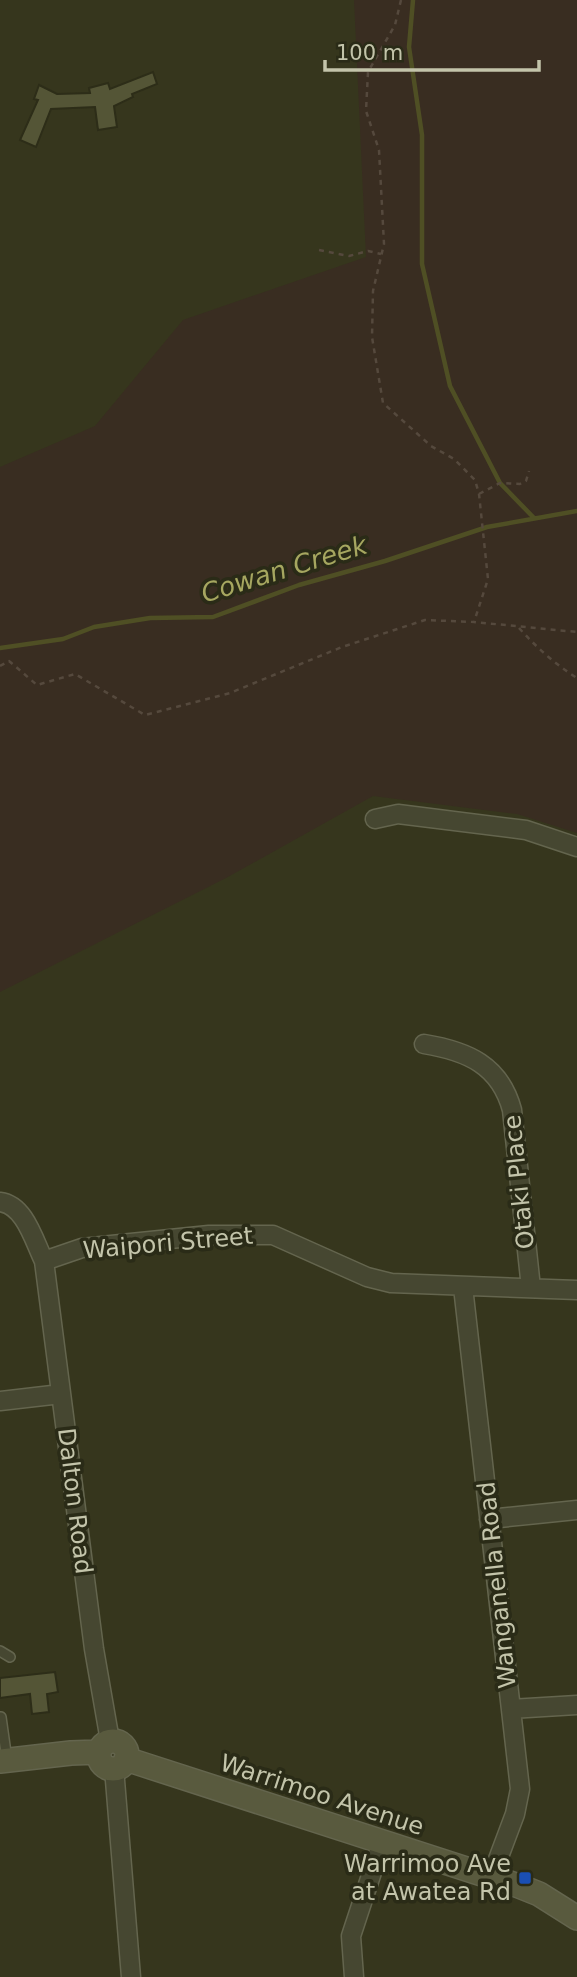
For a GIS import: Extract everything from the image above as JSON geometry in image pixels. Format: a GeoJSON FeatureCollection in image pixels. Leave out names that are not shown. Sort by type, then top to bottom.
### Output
{"type":"FeatureCollection","features":[{"type":"Feature","properties":{"kind":"street"},"geometry":{"type":"LineString","coordinates":[[375,819],[398,814],[526,830],[577,847]]}},
{"type":"Feature","properties":{"kind":"street","name":"Otaki Place"},"geometry":{"type":"LineString","coordinates":[[424,1044],[446,1048],[487,1067],[498,1077],[507,1092],[512,1110],[531,1288]]}},
{"type":"Feature","properties":{"kind":"street","name":"Dalton Road"},"geometry":{"type":"LineString","coordinates":[[0,1202],[10,1203],[19,1212],[44,1261],[94,1649],[112,1755],[131,1977]]}},
{"type":"Feature","properties":{"kind":"street","name":"Waipori Street"},"geometry":{"type":"LineString","coordinates":[[44,1261],[55,1255],[82,1248],[209,1236],[272,1235],[367,1277],[391,1283],[577,1290]]}},
{"type":"Feature","properties":{"kind":"street","name":"Wanganella Road"},"geometry":{"type":"LineString","coordinates":[[463,1287],[520,1789],[515,1814],[491,1878]]}},
{"type":"Feature","properties":{"kind":"street"},"geometry":{"type":"LineString","coordinates":[[0,1401],[61,1394]]}},
{"type":"Feature","properties":{"kind":"street"},"geometry":{"type":"LineString","coordinates":[[489,1520],[577,1510]]}},
{"type":"Feature","properties":{"kind":"street"},"geometry":{"type":"LineString","coordinates":[[511,1709],[577,1705]]}},
{"type":"Feature","properties":{"kind":"street","name":"Warrimoo Avenue"},"geometry":{"type":"LineString","coordinates":[[3,1760],[71,1753],[112,1755],[540,1894],[573,1909]]}},
{"type":"Feature","properties":{"kind":"street"},"geometry":{"type":"LineString","coordinates":[[354,1977],[351,1936],[382,1842]]}},
{"type":"Feature","properties":{"kind":"lane"},"geometry":{"type":"LineString","coordinates":[[0,1651],[10,1657]]}},
{"type":"Feature","properties":{"kind":"lane"},"geometry":{"type":"LineString","coordinates":[[1,1717],[3,1760]]}},
{"type":"Feature","properties":{"kind":"path"},"geometry":{"type":"LineString","coordinates":[[401,0],[395,25],[368,72],[366,111],[379,150],[384,244],[373,292],[372,337],[383,403],[431,446],[454,459],[475,480],[479,494],[488,579],[474,622]]}},
{"type":"Feature","properties":{"kind":"path"},"geometry":{"type":"LineString","coordinates":[[319,250],[349,256],[369,251],[382,255]]}},
{"type":"Feature","properties":{"kind":"path"},"geometry":{"type":"LineString","coordinates":[[479,494],[500,483],[520,484],[526,481],[529,471]]}},
{"type":"Feature","properties":{"kind":"path"},"geometry":{"type":"LineString","coordinates":[[0,666],[9,661],[37,685],[75,674],[145,715],[230,693],[342,647],[425,620],[577,632]]}},
{"type":"Feature","properties":{"kind":"path"},"geometry":{"type":"LineString","coordinates":[[519,628],[534,645],[577,678]]}},
{"type":"Feature","properties":{"kind":"shaded area"},"geometry":{"type":"Polygon","coordinates":[[[354,0],[577,0],[577,833],[517,814],[373,796],[226,878],[0,992],[0,467],[95,426],[183,320],[366,257],[354,0]]]}},
{"type":"Feature","properties":{"kind":"building"},"geometry":{"type":"Polygon","coordinates":[[[153,72],[157,84],[132,94],[133,97],[114,106],[117,127],[98,130],[95,107],[51,109],[36,147],[20,140],[38,100],[34,99],[39,85],[57,94],[90,93],[89,88],[108,83],[110,89],[153,72]]]}},
{"type":"Feature","properties":{"kind":"building"},"geometry":{"type":"Polygon","coordinates":[[[55,1672],[58,1692],[47,1694],[49,1712],[32,1714],[30,1694],[0,1698],[0,1678],[55,1672]]]}},
{"type":"Feature","properties":{"kind":"waterway"},"geometry":{"type":"LineString","coordinates":[[413,0],[409,47],[422,135],[422,264],[450,386],[500,483],[534,518]]}},
{"type":"Feature","properties":{"kind":"waterway","name":"Cowan Creek"},"geometry":{"type":"LineString","coordinates":[[0,648],[63,639],[94,627],[150,618],[213,617],[299,585],[385,561],[487,527],[577,511]]}},
{"type":"Feature","properties":{"kind":"place","name":"Warrimoo Ave at Awatea Rd"},"geometry":{"type":"Point","coordinates":[525,1878]}}]}
